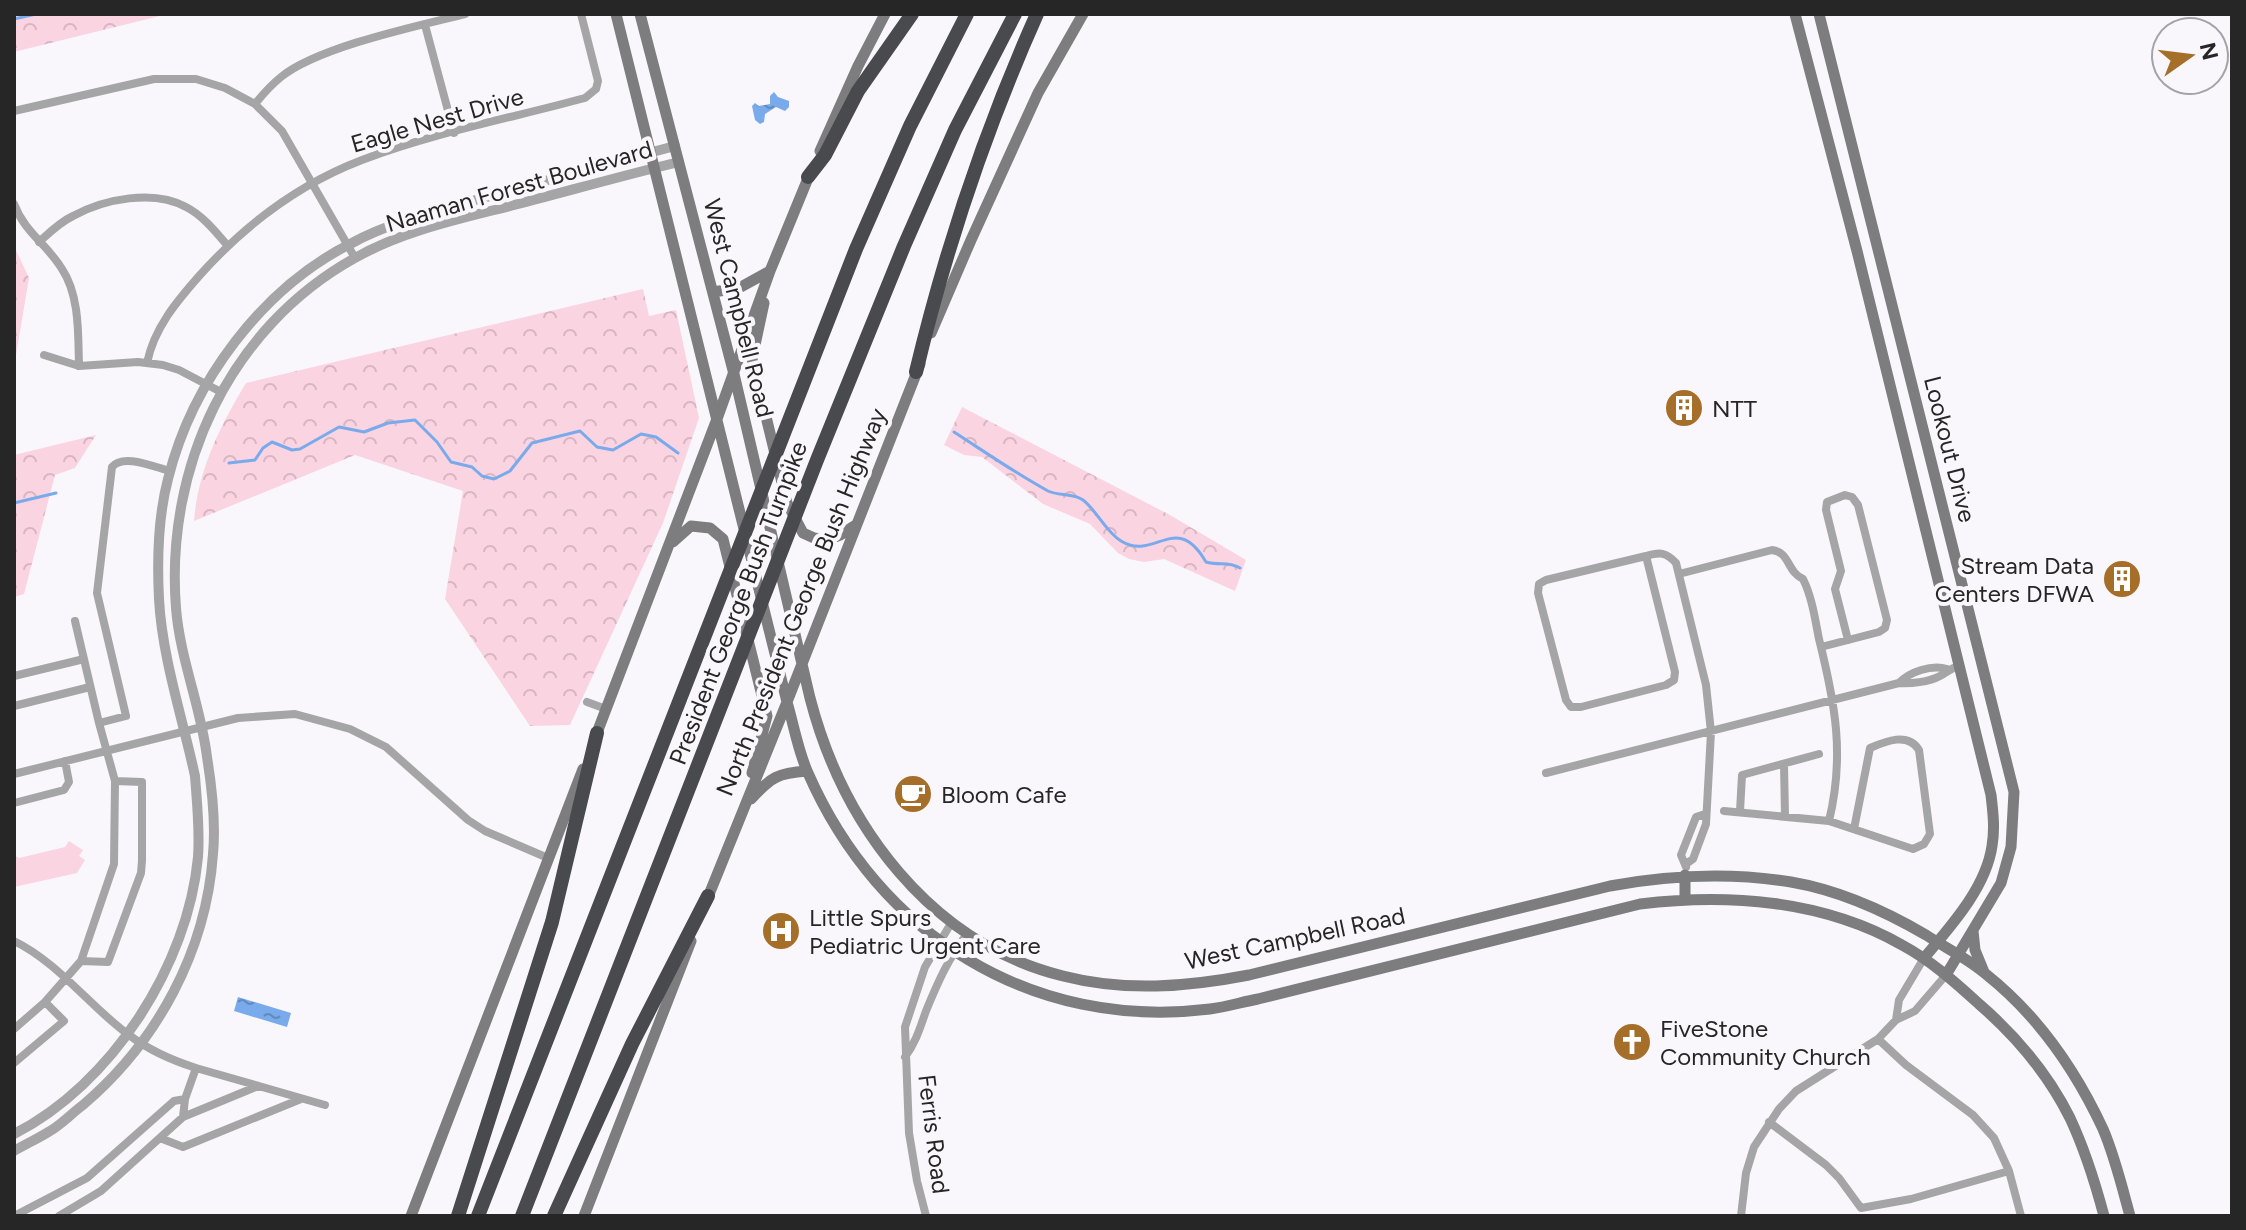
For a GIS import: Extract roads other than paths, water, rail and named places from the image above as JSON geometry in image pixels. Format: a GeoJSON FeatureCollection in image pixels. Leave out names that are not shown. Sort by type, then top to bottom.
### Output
{"type":"FeatureCollection","features":[{"type":"Feature","properties":{"kind":"highway"},"geometry":{"type":"LineString","coordinates":[[808,177],[825,155],[858,91],[912,14]]}},
{"type":"Feature","properties":{"kind":"highway","name":"President George Bush Turnpike"},"geometry":{"type":"LineString","coordinates":[[478,1216],[883,185],[967,14]]}},
{"type":"Feature","properties":{"kind":"highway","name":"President George Bush Turnpike"},"geometry":{"type":"LineString","coordinates":[[522,1216],[817,460],[904,246],[955,130],[1015,14]]}},
{"type":"Feature","properties":{"kind":"highway"},"geometry":{"type":"LineString","coordinates":[[916,372],[931,309],[993,122],[1037,14]]}},
{"type":"Feature","properties":{"kind":"highway"},"geometry":{"type":"LineString","coordinates":[[458,1216],[552,922],[597,733]]}},
{"type":"Feature","properties":{"kind":"highway"},"geometry":{"type":"LineString","coordinates":[[554,1216],[632,1044],[708,896]]}},
{"type":"Feature","properties":{"kind":"main road","name":"West Campbell Road"},"geometry":{"type":"LineString","coordinates":[[616,14],[787,702],[807,771],[835,825],[867,873],[896,905],[938,942],[1000,976],[1056,997],[1081,1003],[1170,1011],[1211,1009],[1258,999],[1640,904],[1723,899],[1761,902],[1831,916],[1872,930],[1924,958],[2012,1035],[2051,1085],[2070,1118],[2089,1161],[2104,1216]]}},
{"type":"Feature","properties":{"kind":"main road","name":"West Campbell Road"},"geometry":{"type":"LineString","coordinates":[[640,14],[734,374],[819,730],[840,784],[885,856],[950,925],[1040,970],[1065,977],[1143,987],[1203,984],[1249,975],[1685,870],[1815,888],[1871,907],[1937,942],[1985,972],[2025,1010],[2064,1060],[2085,1094],[2109,1145],[2130,1216]]}},
{"type":"Feature","properties":{"kind":"main road"},"geometry":{"type":"LineString","coordinates":[[411,1216],[717,419],[770,271],[808,177],[885,14]]}},
{"type":"Feature","properties":{"kind":"main road","name":"North President George Bush Highway"},"geometry":{"type":"LineString","coordinates":[[584,1216],[944,300],[1038,93],[1083,14]]}},
{"type":"Feature","properties":{"kind":"main road","name":"Lookout Drive"},"geometry":{"type":"LineString","coordinates":[[1795,14],[1857,251],[1953,668],[1991,795],[1992,846],[1984,874],[1924,958]]}},
{"type":"Feature","properties":{"kind":"main road","name":"Lookout Drive"},"geometry":{"type":"LineString","coordinates":[[1819,14],[2012,775],[2015,809],[2008,864],[2001,883],[1946,975]]}},
{"type":"Feature","properties":{"kind":"main road"},"geometry":{"type":"LineString","coordinates":[[713,292],[739,288],[770,271]]}},
{"type":"Feature","properties":{"kind":"main road"},"geometry":{"type":"LineString","coordinates":[[770,271],[752,359],[787,503],[803,533],[814,538],[827,540],[856,525]]}},
{"type":"Feature","properties":{"kind":"main road"},"geometry":{"type":"LineString","coordinates":[[1907,458],[1928,453]]}},
{"type":"Feature","properties":{"kind":"main road"},"geometry":{"type":"LineString","coordinates":[[666,550],[691,526],[710,528],[723,539],[767,716],[745,805]]}},
{"type":"Feature","properties":{"kind":"main road"},"geometry":{"type":"LineString","coordinates":[[1953,668],[1981,660]]}},
{"type":"Feature","properties":{"kind":"main road"},"geometry":{"type":"LineString","coordinates":[[745,805],[774,777],[807,771]]}},
{"type":"Feature","properties":{"kind":"main road"},"geometry":{"type":"LineString","coordinates":[[1685,870],[1685,899]]}},
{"type":"Feature","properties":{"kind":"main road"},"geometry":{"type":"LineString","coordinates":[[1973,931],[1975,950],[1985,972]]}},
{"type":"Feature","properties":{"kind":"street"},"geometry":{"type":"LineString","coordinates":[[255,104],[283,75],[301,65],[341,49],[465,14]]}},
{"type":"Feature","properties":{"kind":"street","name":"Eagle Nest Drive"},"geometry":{"type":"LineString","coordinates":[[147,363],[160,326],[171,309],[227,245],[256,220],[313,184],[360,161],[585,98],[596,89],[598,81],[581,14]]}},
{"type":"Feature","properties":{"kind":"street"},"geometry":{"type":"LineString","coordinates":[[425,25],[454,133]]}},
{"type":"Feature","properties":{"kind":"street"},"geometry":{"type":"LineString","coordinates":[[14,111],[154,79],[181,78],[211,83],[255,104],[270,117],[290,143],[355,258]]}},
{"type":"Feature","properties":{"kind":"street","name":"Naaman Forest Boulevard"},"geometry":{"type":"LineString","coordinates":[[14,1134],[60,1104],[105,1062],[127,1034],[171,957],[181,933],[198,855],[196,788],[162,629],[159,601],[160,532],[170,471],[181,438],[207,384],[247,328],[286,287],[348,244],[431,211],[675,146]]}},
{"type":"Feature","properties":{"kind":"street","name":"Naaman Forest Boulevard"},"geometry":{"type":"LineString","coordinates":[[14,1151],[53,1130],[92,1097],[141,1043],[170,1000],[193,949],[207,900],[213,852],[212,790],[176,610],[175,557],[179,506],[192,455],[221,392],[269,327],[299,297],[355,258],[462,218],[679,162]]}},
{"type":"Feature","properties":{"kind":"street"},"geometry":{"type":"LineString","coordinates":[[462,218],[471,208],[494,195]]}},
{"type":"Feature","properties":{"kind":"street"},"geometry":{"type":"LineString","coordinates":[[39,242],[69,217],[82,211],[137,198],[152,198],[186,207],[199,215],[227,245]]}},
{"type":"Feature","properties":{"kind":"street"},"geometry":{"type":"LineString","coordinates":[[14,204],[28,232],[61,267],[73,296],[79,366]]}},
{"type":"Feature","properties":{"kind":"street"},"geometry":{"type":"LineString","coordinates":[[44,355],[79,366],[147,363],[179,370],[221,392]]}},
{"type":"Feature","properties":{"kind":"street"},"geometry":{"type":"LineString","coordinates":[[99,723],[126,716],[97,593],[112,467],[122,460],[170,471]]}},
{"type":"Feature","properties":{"kind":"street"},"geometry":{"type":"LineString","coordinates":[[1821,647],[1879,632],[1885,628],[1887,620],[1858,505],[1852,497],[1845,495],[1827,502],[1826,510],[1841,571],[1835,589],[1848,640]]}},
{"type":"Feature","properties":{"kind":"street"},"geometry":{"type":"LineString","coordinates":[[1679,574],[1772,550],[1786,556],[1789,568],[1795,576],[1803,579],[1834,700],[1839,759],[1829,821]]}},
{"type":"Feature","properties":{"kind":"street"},"geometry":{"type":"LineString","coordinates":[[1646,556],[1675,672],[1674,680],[1666,685],[1571,707],[1566,700],[1538,593],[1539,584],[1546,580],[1646,556],[1659,553],[1669,554],[1676,563],[1706,685],[1711,732],[1706,824],[1693,859],[1685,870]]}},
{"type":"Feature","properties":{"kind":"street"},"geometry":{"type":"LineString","coordinates":[[14,1029],[45,1002],[81,961],[114,864],[115,781],[75,621]]}},
{"type":"Feature","properties":{"kind":"street"},"geometry":{"type":"LineString","coordinates":[[14,676],[84,659]]}},
{"type":"Feature","properties":{"kind":"street"},"geometry":{"type":"LineString","coordinates":[[1546,773],[1899,683],[1908,684],[1941,676],[1953,668]]}},
{"type":"Feature","properties":{"kind":"street"},"geometry":{"type":"LineString","coordinates":[[14,706],[90,687]]}},
{"type":"Feature","properties":{"kind":"street"},"geometry":{"type":"LineString","coordinates":[[587,702],[606,709]]}},
{"type":"Feature","properties":{"kind":"street"},"geometry":{"type":"LineString","coordinates":[[14,774],[260,715],[295,714],[350,729],[386,747],[468,820],[485,831],[548,858]]}},
{"type":"Feature","properties":{"kind":"street"},"geometry":{"type":"LineString","coordinates":[[1724,811],[1829,821],[1913,849],[1924,844],[1930,834],[1919,750],[1914,741],[1906,738],[1870,748],[1854,829]]}},
{"type":"Feature","properties":{"kind":"street"},"geometry":{"type":"LineString","coordinates":[[1740,811],[1742,775],[1819,754]]}},
{"type":"Feature","properties":{"kind":"street"},"geometry":{"type":"LineString","coordinates":[[14,803],[64,790],[69,782],[65,761]]}},
{"type":"Feature","properties":{"kind":"street"},"geometry":{"type":"LineString","coordinates":[[1784,764],[1785,816]]}},
{"type":"Feature","properties":{"kind":"street"},"geometry":{"type":"LineString","coordinates":[[81,961],[108,962],[141,873],[142,782],[115,781]]}},
{"type":"Feature","properties":{"kind":"street"},"geometry":{"type":"LineString","coordinates":[[1685,870],[1681,855],[1696,817],[1705,814]]}},
{"type":"Feature","properties":{"kind":"street"},"geometry":{"type":"LineString","coordinates":[[1686,843],[1697,847]]}},
{"type":"Feature","properties":{"kind":"street","name":"Ferris Road"},"geometry":{"type":"LineString","coordinates":[[926,1216],[911,1145],[905,1027],[925,967],[950,925]]}},
{"type":"Feature","properties":{"kind":"street","name":"Ferris Road"},"geometry":{"type":"LineString","coordinates":[[905,1057],[915,1043],[954,951],[967,934]]}},
{"type":"Feature","properties":{"kind":"street"},"geometry":{"type":"LineString","coordinates":[[14,941],[39,953],[127,1034],[163,1057],[325,1105]]}},
{"type":"Feature","properties":{"kind":"street"},"geometry":{"type":"LineString","coordinates":[[1896,1020],[1899,1000],[1924,958]]}},
{"type":"Feature","properties":{"kind":"street"},"geometry":{"type":"LineString","coordinates":[[1740,1216],[1746,1173],[1754,1147],[1769,1122],[1796,1091],[1878,1039],[1896,1020],[1915,1011],[1946,975]]}},
{"type":"Feature","properties":{"kind":"street"},"geometry":{"type":"LineString","coordinates":[[14,1063],[64,1021],[45,1002]]}},
{"type":"Feature","properties":{"kind":"street"},"geometry":{"type":"LineString","coordinates":[[1878,1039],[1906,1065],[1973,1115],[1994,1138],[2009,1171],[2021,1216]]}},
{"type":"Feature","properties":{"kind":"street"},"geometry":{"type":"LineString","coordinates":[[183,1117],[185,1099],[196,1068]]}},
{"type":"Feature","properties":{"kind":"street"},"geometry":{"type":"LineString","coordinates":[[59,1216],[101,1191],[183,1117],[259,1086]]}},
{"type":"Feature","properties":{"kind":"street"},"geometry":{"type":"LineString","coordinates":[[14,1216],[87,1178],[174,1101],[185,1099]]}},
{"type":"Feature","properties":{"kind":"street"},"geometry":{"type":"LineString","coordinates":[[160,1138],[183,1147],[301,1099]]}},
{"type":"Feature","properties":{"kind":"street"},"geometry":{"type":"LineString","coordinates":[[1769,1122],[1826,1165],[1861,1208],[1911,1199],[2009,1171]]}},
{"type":"Feature","properties":{"kind":"street"},"geometry":{"type":"LineString","coordinates":[[87,1178],[101,1191]]}},
{"type":"Feature","properties":{"kind":"water"},"geometry":{"type":"Polygon","coordinates":[[[774,92],[789,101],[789,107],[785,111],[776,107],[765,114],[764,122],[760,124],[755,120],[752,106],[755,103],[759,106],[770,104],[770,96],[774,92]]]}},
{"type":"Feature","properties":{"kind":"water"},"geometry":{"type":"Polygon","coordinates":[[[238,997],[291,1013],[287,1027],[234,1011],[238,997]]]}},
{"type":"Feature","properties":{"kind":"waterway"},"geometry":{"type":"LineString","coordinates":[[14,19],[36,14]]}},
{"type":"Feature","properties":{"kind":"waterway"},"geometry":{"type":"LineString","coordinates":[[229,463],[255,460],[263,448],[272,442],[292,450],[300,449],[339,427],[364,432],[388,423],[415,420],[451,462],[472,467],[482,476],[494,479],[510,471],[532,443],[580,431],[597,447],[613,450],[641,434],[656,437],[678,453]]}},
{"type":"Feature","properties":{"kind":"waterway"},"geometry":{"type":"LineString","coordinates":[[954,432],[1048,491],[1083,500],[1121,541],[1144,546],[1175,538],[1185,540],[1195,547],[1206,562],[1240,568]]}},
{"type":"Feature","properties":{"kind":"waterway"},"geometry":{"type":"LineString","coordinates":[[14,503],[56,493]]}},
{"type":"Feature","properties":{"kind":"place","name":"NTT"},"geometry":{"type":"Point","coordinates":[1684,408]}},
{"type":"Feature","properties":{"kind":"place","name":"Stream Data Centers DFWA"},"geometry":{"type":"Point","coordinates":[2122,579]}},
{"type":"Feature","properties":{"kind":"place","name":"Bloom Cafe"},"geometry":{"type":"Point","coordinates":[913,794]}},
{"type":"Feature","properties":{"kind":"place","name":"Little Spurs Pediatric Urgent Care"},"geometry":{"type":"Point","coordinates":[781,931]}},
{"type":"Feature","properties":{"kind":"place","name":"FiveStone Community Church"},"geometry":{"type":"Point","coordinates":[1632,1042]}}]}
